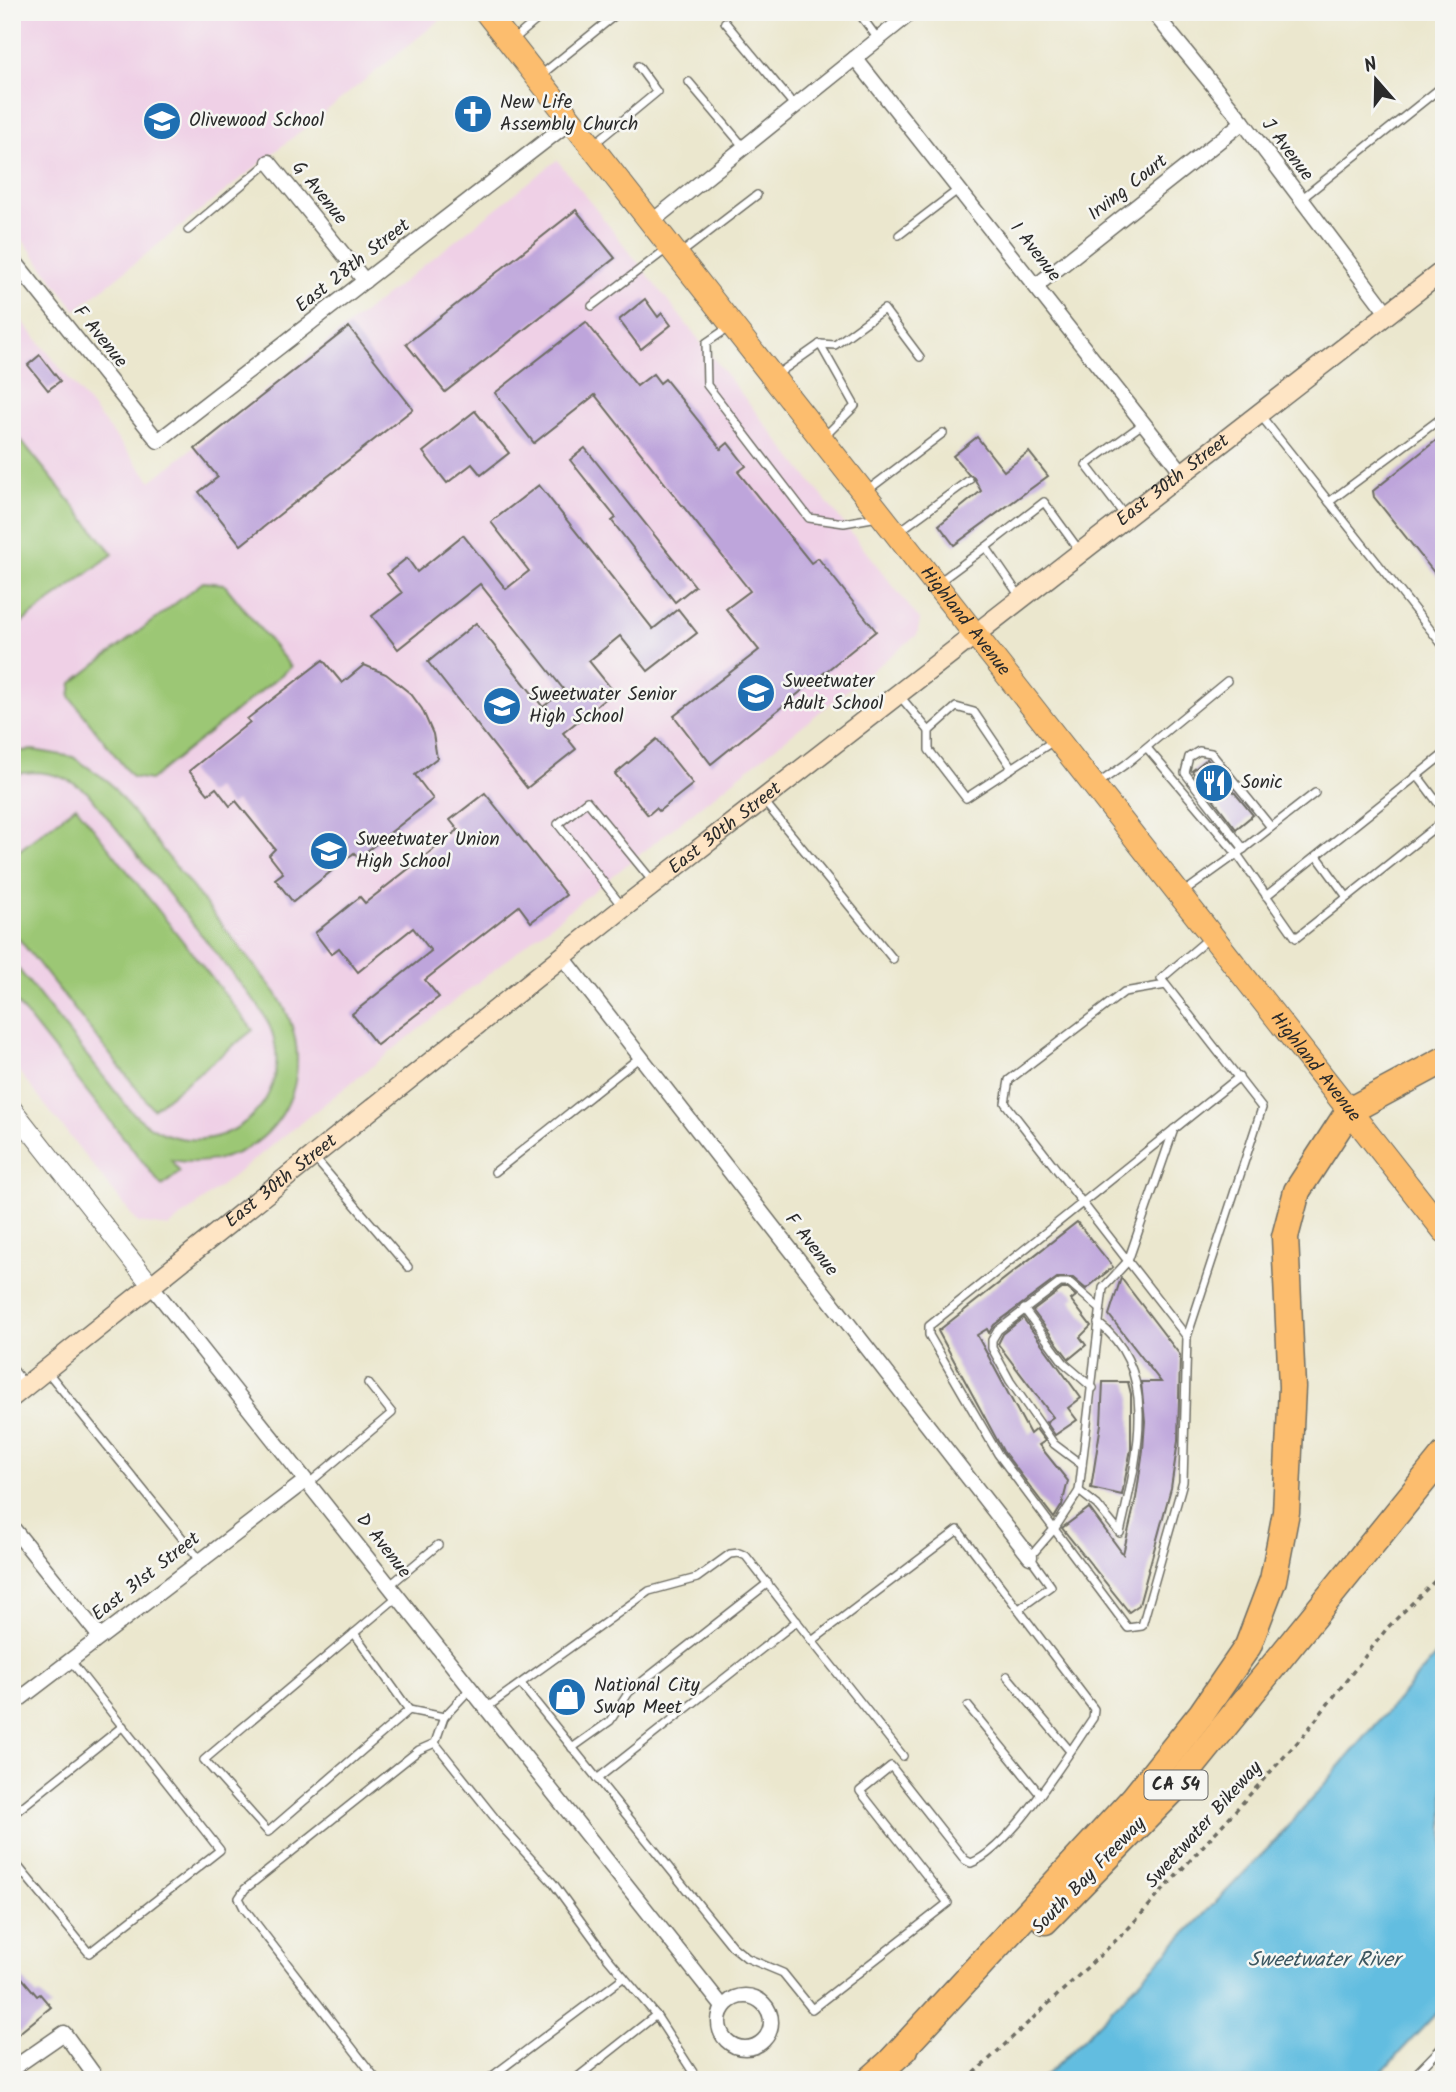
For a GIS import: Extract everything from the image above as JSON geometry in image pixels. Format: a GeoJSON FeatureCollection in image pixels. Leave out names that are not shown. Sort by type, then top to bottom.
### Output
{"type":"FeatureCollection","features":[{"type":"Feature","properties":{"kind":"highway"},"geometry":{"type":"LineString","coordinates":[[892,2060],[1134,1798],[1202,1713],[1248,1646],[1273,1580],[1286,1512],[1292,1387],[1285,1237],[1297,1191],[1349,1111],[1444,1060]]}},
{"type":"Feature","properties":{"kind":"highway","name":"South Bay Freeway"},"geometry":{"type":"LineString","coordinates":[[870,2080],[1032,1934],[1173,1790],[1444,1455]]}},
{"type":"Feature","properties":{"kind":"main road","name":"Highland Avenue"},"geometry":{"type":"LineString","coordinates":[[486,12],[650,223],[978,634],[1444,1231]]}},
{"type":"Feature","properties":{"kind":"main road","name":"East 30th Street"},"geometry":{"type":"LineString","coordinates":[[19,1391],[623,908],[1444,270]]}},
{"type":"Feature","properties":{"kind":"street"},"geometry":{"type":"LineString","coordinates":[[650,223],[743,145],[912,12]]}},
{"type":"Feature","properties":{"kind":"street","name":"J Avenue"},"geometry":{"type":"LineString","coordinates":[[1153,12],[1243,122],[1388,314]]}},
{"type":"Feature","properties":{"kind":"street","name":"I Avenue"},"geometry":{"type":"LineString","coordinates":[[855,58],[1037,285],[1182,472]]}},
{"type":"Feature","properties":{"kind":"street","name":"East 28th Street"},"geometry":{"type":"LineString","coordinates":[[158,440],[571,121]]}},
{"type":"Feature","properties":{"kind":"street","name":"Irving Court"},"geometry":{"type":"LineString","coordinates":[[1037,285],[1243,122]]}},
{"type":"Feature","properties":{"kind":"street","name":"G Avenue"},"geometry":{"type":"LineString","coordinates":[[269,162],[365,281]]}},
{"type":"Feature","properties":{"kind":"street","name":"F Avenue"},"geometry":{"type":"LineString","coordinates":[[12,258],[158,440]]}},
{"type":"Feature","properties":{"kind":"street","name":"F Avenue"},"geometry":{"type":"LineString","coordinates":[[562,956],[1030,1558]]}},
{"type":"Feature","properties":{"kind":"street","name":"D Avenue"},"geometry":{"type":"LineString","coordinates":[[12,1108],[723,2007]]}},
{"type":"Feature","properties":{"kind":"street","name":"East 31st Street"},"geometry":{"type":"LineString","coordinates":[[12,1705],[306,1482]]}},
{"type":"Feature","properties":{"kind":"street"},"geometry":{"type":"LineString","coordinates":[[12,1527],[100,1637]]}},
{"type":"Feature","properties":{"kind":"street"},"geometry":{"type":"LineString","coordinates":[[12,2069],[64,2033],[98,2080]]}},
{"type":"Feature","properties":{"kind":"lane"},"geometry":{"type":"LineString","coordinates":[[510,42],[546,12]]}},
{"type":"Feature","properties":{"kind":"lane"},"geometry":{"type":"LineString","coordinates":[[538,78],[619,12]]}},
{"type":"Feature","properties":{"kind":"lane"},"geometry":{"type":"LineString","coordinates":[[858,12],[878,39]]}},
{"type":"Feature","properties":{"kind":"lane"},"geometry":{"type":"LineString","coordinates":[[725,22],[794,105]]}},
{"type":"Feature","properties":{"kind":"lane"},"geometry":{"type":"LineString","coordinates":[[590,146],[657,92],[638,66]]}},
{"type":"Feature","properties":{"kind":"lane"},"geometry":{"type":"LineString","coordinates":[[689,82],[743,145]]}},
{"type":"Feature","properties":{"kind":"lane"},"geometry":{"type":"LineString","coordinates":[[1300,200],[1444,85]]}},
{"type":"Feature","properties":{"kind":"lane"},"geometry":{"type":"LineString","coordinates":[[188,230],[269,162]]}},
{"type":"Feature","properties":{"kind":"lane"},"geometry":{"type":"LineString","coordinates":[[899,235],[960,188]]}},
{"type":"Feature","properties":{"kind":"lane"},"geometry":{"type":"LineString","coordinates":[[592,306],[757,195]]}},
{"type":"Feature","properties":{"kind":"lane"},"geometry":{"type":"LineString","coordinates":[[773,377],[820,344],[835,345],[884,309],[920,357]]}},
{"type":"Feature","properties":{"kind":"lane"},"geometry":{"type":"LineString","coordinates":[[732,326],[706,343],[707,385],[809,518],[844,523],[890,524],[969,480]]}},
{"type":"Feature","properties":{"kind":"lane"},"geometry":{"type":"LineString","coordinates":[[820,344],[855,406],[822,439]]}},
{"type":"Feature","properties":{"kind":"lane"},"geometry":{"type":"LineString","coordinates":[[1258,413],[1444,647]]}},
{"type":"Feature","properties":{"kind":"lane"},"geometry":{"type":"LineString","coordinates":[[1329,502],[1444,416]]}},
{"type":"Feature","properties":{"kind":"lane"},"geometry":{"type":"LineString","coordinates":[[1126,517],[1086,465],[1144,423]]}},
{"type":"Feature","properties":{"kind":"lane"},"geometry":{"type":"LineString","coordinates":[[864,492],[943,433]]}},
{"type":"Feature","properties":{"kind":"lane"},"geometry":{"type":"LineString","coordinates":[[937,584],[1044,502],[1081,552]]}},
{"type":"Feature","properties":{"kind":"lane"},"geometry":{"type":"LineString","coordinates":[[986,547],[1021,599]]}},
{"type":"Feature","properties":{"kind":"lane"},"geometry":{"type":"LineString","coordinates":[[1095,785],[1147,748],[1227,681]]}},
{"type":"Feature","properties":{"kind":"lane"},"geometry":{"type":"LineString","coordinates":[[899,694],[929,730],[929,750],[966,798],[1058,738]]}},
{"type":"Feature","properties":{"kind":"lane"},"geometry":{"type":"LineString","coordinates":[[929,730],[956,707],[974,712],[1012,768]]}},
{"type":"Feature","properties":{"kind":"lane"},"geometry":{"type":"LineString","coordinates":[[1147,748],[1240,852]]}},
{"type":"Feature","properties":{"kind":"lane"},"geometry":{"type":"LineString","coordinates":[[1271,827],[1211,753],[1199,751],[1189,757],[1185,773],[1296,938],[1444,820]]}},
{"type":"Feature","properties":{"kind":"lane"},"geometry":{"type":"LineString","coordinates":[[1266,896],[1444,754]]}},
{"type":"Feature","properties":{"kind":"lane"},"geometry":{"type":"LineString","coordinates":[[1417,775],[1444,811]]}},
{"type":"Feature","properties":{"kind":"lane"},"geometry":{"type":"LineString","coordinates":[[1180,894],[1240,852],[1315,793]]}},
{"type":"Feature","properties":{"kind":"lane"},"geometry":{"type":"LineString","coordinates":[[762,799],[893,958]]}},
{"type":"Feature","properties":{"kind":"lane"},"geometry":{"type":"LineString","coordinates":[[623,908],[558,824],[587,800],[654,884]]}},
{"type":"Feature","properties":{"kind":"lane"},"geometry":{"type":"LineString","coordinates":[[1317,856],[1348,897]]}},
{"type":"Feature","properties":{"kind":"lane"},"geometry":{"type":"LineString","coordinates":[[1212,936],[1161,979],[1239,1077],[1262,1108],[1188,1337],[1184,1482],[1142,1626],[1128,1628],[998,1454],[929,1335],[929,1326],[1239,1077]]}},
{"type":"Feature","properties":{"kind":"lane"},"geometry":{"type":"LineString","coordinates":[[1166,985],[1124,992],[1009,1080],[1005,1102],[1188,1337]]}},
{"type":"Feature","properties":{"kind":"lane"},"geometry":{"type":"LineString","coordinates":[[495,1172],[640,1057]]}},
{"type":"Feature","properties":{"kind":"lane"},"geometry":{"type":"LineString","coordinates":[[1019,1609],[1051,1586],[1030,1558],[1055,1528],[1079,1490],[1093,1388],[1098,1308],[1103,1288],[1128,1261],[1174,1128]]}},
{"type":"Feature","properties":{"kind":"lane"},"geometry":{"type":"LineString","coordinates":[[313,1155],[408,1267]]}},
{"type":"Feature","properties":{"kind":"lane"},"geometry":{"type":"LineString","coordinates":[[1082,1465],[1054,1444],[1010,1381],[992,1348],[992,1340],[998,1330],[1060,1283],[1070,1283],[1098,1308]]}},
{"type":"Feature","properties":{"kind":"lane"},"geometry":{"type":"LineString","coordinates":[[1024,1309],[1064,1363],[1093,1388]]}},
{"type":"Feature","properties":{"kind":"lane"},"geometry":{"type":"LineString","coordinates":[[1079,1490],[1097,1505],[1120,1534],[1129,1493],[1139,1405],[1135,1371],[1117,1340],[1098,1323]]}},
{"type":"Feature","properties":{"kind":"lane"},"geometry":{"type":"LineString","coordinates":[[12,1368],[19,1391]]}},
{"type":"Feature","properties":{"kind":"lane"},"geometry":{"type":"LineString","coordinates":[[46,1370],[200,1560]]}},
{"type":"Feature","properties":{"kind":"lane"},"geometry":{"type":"LineString","coordinates":[[306,1482],[392,1413],[368,1383]]}},
{"type":"Feature","properties":{"kind":"lane"},"geometry":{"type":"LineString","coordinates":[[521,1684],[732,1946],[754,1962],[783,1973],[812,2009],[948,1903],[860,1791],[891,1766],[965,1860],[971,1863],[980,1860],[1009,1834],[1093,1718],[1094,1709],[958,1530],[812,1641]]}},
{"type":"Feature","properties":{"kind":"lane"},"geometry":{"type":"LineString","coordinates":[[409,1710],[268,1832],[204,1760],[354,1633],[438,1545]]}},
{"type":"Feature","properties":{"kind":"lane"},"geometry":{"type":"LineString","coordinates":[[485,1709],[649,1591],[697,1578],[730,1554],[738,1553],[746,1556],[768,1583],[903,1756]]}},
{"type":"Feature","properties":{"kind":"lane"},"geometry":{"type":"LineString","coordinates":[[572,1748],[610,1721],[629,1692],[768,1583]]}},
{"type":"Feature","properties":{"kind":"lane"},"geometry":{"type":"LineString","coordinates":[[597,1779],[797,1621]]}},
{"type":"Feature","properties":{"kind":"lane"},"geometry":{"type":"LineString","coordinates":[[354,1633],[409,1710],[444,1717]]}},
{"type":"Feature","properties":{"kind":"lane"},"geometry":{"type":"LineString","coordinates":[[12,1858],[89,1953],[220,1850],[71,1660]]}},
{"type":"Feature","properties":{"kind":"lane"},"geometry":{"type":"LineString","coordinates":[[1007,1676],[1070,1751]]}},
{"type":"Feature","properties":{"kind":"lane"},"geometry":{"type":"LineString","coordinates":[[377,2080],[239,1898],[245,1889],[419,1750],[435,1743],[444,1717],[470,1689]]}},
{"type":"Feature","properties":{"kind":"lane"},"geometry":{"type":"LineString","coordinates":[[968,1706],[1039,1793]]}},
{"type":"Feature","properties":{"kind":"lane"},"geometry":{"type":"LineString","coordinates":[[12,1815],[122,1726]]}},
{"type":"Feature","properties":{"kind":"lane"},"geometry":{"type":"LineString","coordinates":[[435,1743],[502,1827],[553,1883],[656,2015],[698,2080]]}},
{"type":"Feature","properties":{"kind":"lane"},"geometry":{"type":"LineString","coordinates":[[486,2080],[624,1977]]}},
{"type":"Feature","properties":{"kind":"lane"},"geometry":{"type":"LineString","coordinates":[[574,2080],[656,2015]]}},
{"type":"Feature","properties":{"kind":"lane"},"geometry":{"type":"LineString","coordinates":[[1410,2080],[1444,2045]]}},
{"type":"Feature","properties":{"kind":"path","name":"Sweetwater Bikeway"},"geometry":{"type":"LineString","coordinates":[[967,2080],[1126,1931],[1303,1736],[1388,1627],[1444,1572]]}},
{"type":"Feature","properties":{"kind":"shaded area","name":"Olivewood School"},"geometry":{"type":"Polygon","coordinates":[[[12,12],[440,12],[444,17],[76,310],[12,226],[12,12]]]}},
{"type":"Feature","properties":{"kind":"shaded area","name":"Sweetwater Union High School"},"geometry":{"type":"Polygon","coordinates":[[[557,160],[920,620],[917,635],[169,1227],[138,1223],[12,1063],[12,308],[151,481],[557,160]]]}},
{"type":"Feature","properties":{"kind":"green space"},"geometry":{"type":"Polygon","coordinates":[[[12,429],[113,554],[12,630],[12,429]]]}},
{"type":"Feature","properties":{"kind":"green space"},"geometry":{"type":"Polygon","coordinates":[[[203,582],[224,584],[291,667],[150,780],[132,777],[70,697],[72,683],[203,582]]]}},
{"type":"Feature","properties":{"kind":"green space"},"geometry":{"type":"Polygon","coordinates":[[[33,750],[73,757],[108,781],[276,993],[291,1025],[297,1057],[294,1087],[282,1114],[263,1137],[238,1153],[207,1161],[171,1160],[180,1172],[162,1186],[12,997],[12,961],[130,1110],[160,1132],[191,1139],[221,1135],[246,1121],[265,1099],[275,1072],[274,1040],[259,1007],[87,792],[52,774],[32,772],[12,775],[12,752],[33,750]]]}},
{"type":"Feature","properties":{"kind":"green space"},"geometry":{"type":"Polygon","coordinates":[[[76,806],[253,1030],[153,1109],[12,930],[12,856],[76,806]]]}},
{"type":"Feature","properties":{"kind":"water","name":"Sweetwater River"},"geometry":{"type":"Polygon","coordinates":[[[1444,1646],[1444,2005],[1374,2080],[1040,2080],[1063,2060],[1275,1841],[1444,1646]]]}},
{"type":"Feature","properties":{"kind":"building"},"geometry":{"type":"Polygon","coordinates":[[[576,210],[615,258],[445,392],[406,344],[576,210]]]}},
{"type":"Feature","properties":{"kind":"building"},"geometry":{"type":"Polygon","coordinates":[[[645,299],[658,317],[662,313],[671,325],[641,349],[619,320],[645,299]]]}},
{"type":"Feature","properties":{"kind":"building"},"geometry":{"type":"Polygon","coordinates":[[[586,322],[637,386],[653,374],[660,383],[665,379],[721,449],[728,443],[746,466],[738,472],[811,563],[818,558],[876,631],[711,764],[674,716],[759,650],[726,609],[750,591],[595,395],[534,443],[495,393],[586,322]]]}},
{"type":"Feature","properties":{"kind":"building"},"geometry":{"type":"Polygon","coordinates":[[[349,327],[413,409],[241,545],[199,492],[218,477],[195,449],[349,327]]]}},
{"type":"Feature","properties":{"kind":"building"},"geometry":{"type":"Polygon","coordinates":[[[40,355],[60,381],[48,390],[28,365],[40,355]]]}},
{"type":"Feature","properties":{"kind":"building"},"geometry":{"type":"Polygon","coordinates":[[[475,411],[509,453],[481,475],[472,464],[447,483],[423,452],[475,411]]]}},
{"type":"Feature","properties":{"kind":"building"},"geometry":{"type":"Polygon","coordinates":[[[1444,434],[1444,585],[1374,497],[1373,491],[1444,434]]]}},
{"type":"Feature","properties":{"kind":"building"},"geometry":{"type":"Polygon","coordinates":[[[977,437],[1004,471],[1029,452],[1048,476],[954,545],[939,525],[981,491],[973,476],[968,474],[953,456],[977,437]]]}},
{"type":"Feature","properties":{"kind":"building"},"geometry":{"type":"Polygon","coordinates":[[[585,448],[695,586],[675,602],[612,521],[616,518],[570,460],[585,448]]]}},
{"type":"Feature","properties":{"kind":"building"},"geometry":{"type":"Polygon","coordinates":[[[539,485],[653,629],[678,609],[697,633],[648,671],[620,636],[589,661],[614,692],[563,733],[576,749],[527,788],[428,662],[476,623],[543,707],[564,690],[480,584],[398,649],[372,616],[402,593],[387,574],[407,558],[417,572],[463,535],[506,589],[529,571],[491,522],[539,485]]]}},
{"type":"Feature","properties":{"kind":"building"},"geometry":{"type":"Polygon","coordinates":[[[323,660],[342,683],[364,665],[386,674],[411,694],[422,709],[433,734],[437,758],[415,775],[433,799],[358,858],[354,853],[293,902],[275,879],[283,873],[269,855],[275,849],[236,801],[230,806],[216,788],[208,794],[189,771],[250,722],[247,719],[323,660]]]}},
{"type":"Feature","properties":{"kind":"building"},"geometry":{"type":"Polygon","coordinates":[[[657,739],[693,784],[659,811],[656,808],[648,815],[615,774],[657,739]]]}},
{"type":"Feature","properties":{"kind":"building","name":"Sonic"},"geometry":{"type":"Polygon","coordinates":[[[1207,759],[1253,815],[1236,829],[1192,771],[1207,759]]]}},
{"type":"Feature","properties":{"kind":"building"},"geometry":{"type":"Polygon","coordinates":[[[485,793],[566,895],[531,922],[519,906],[425,980],[439,997],[377,1045],[352,1014],[431,951],[413,928],[358,972],[339,948],[331,954],[315,933],[360,897],[365,903],[458,830],[450,820],[485,793]]]}},
{"type":"Feature","properties":{"kind":"building"},"geometry":{"type":"Polygon","coordinates":[[[1077,1222],[1113,1267],[1086,1289],[1073,1278],[1057,1278],[994,1325],[989,1333],[987,1329],[977,1335],[1030,1434],[1036,1429],[1045,1441],[1039,1445],[1068,1481],[1062,1505],[1054,1518],[1003,1451],[938,1331],[1077,1222]]]}},
{"type":"Feature","properties":{"kind":"building"},"geometry":{"type":"Polygon","coordinates":[[[1121,1278],[1180,1355],[1178,1441],[1171,1488],[1139,1605],[1129,1612],[1062,1528],[1089,1508],[1123,1554],[1136,1498],[1143,1450],[1145,1421],[1141,1382],[1161,1382],[1109,1315],[1121,1278]]]}},
{"type":"Feature","properties":{"kind":"building"},"geometry":{"type":"Polygon","coordinates":[[[1062,1289],[1068,1289],[1076,1296],[1071,1300],[1091,1326],[1080,1337],[1086,1345],[1069,1359],[1033,1311],[1062,1289]]]}},
{"type":"Feature","properties":{"kind":"building"},"geometry":{"type":"Polygon","coordinates":[[[1023,1318],[1081,1398],[1068,1408],[1077,1420],[1055,1435],[1046,1422],[1053,1417],[998,1344],[1003,1334],[1023,1318]]]}},
{"type":"Feature","properties":{"kind":"building"},"geometry":{"type":"Polygon","coordinates":[[[1103,1382],[1128,1382],[1131,1394],[1131,1449],[1122,1495],[1091,1488],[1101,1424],[1103,1382]]]}},
{"type":"Feature","properties":{"kind":"building"},"geometry":{"type":"Polygon","coordinates":[[[12,1966],[37,1996],[40,1994],[51,2007],[12,2039],[12,1966]]]}},
{"type":"Feature","properties":{"kind":"place","name":"New Life Assembly Church"},"geometry":{"type":"Point","coordinates":[473,114]}},
{"type":"Feature","properties":{"kind":"place","name":"Olivewood School"},"geometry":{"type":"Point","coordinates":[162,121]}},
{"type":"Feature","properties":{"kind":"place","name":"Sweetwater Adult School"},"geometry":{"type":"Point","coordinates":[756,693]}},
{"type":"Feature","properties":{"kind":"place","name":"Sweetwater Senior High School"},"geometry":{"type":"Point","coordinates":[502,706]}},
{"type":"Feature","properties":{"kind":"place","name":"Sonic"},"geometry":{"type":"Point","coordinates":[1214,783]}},
{"type":"Feature","properties":{"kind":"place","name":"Sweetwater Union High School"},"geometry":{"type":"Point","coordinates":[329,851]}},
{"type":"Feature","properties":{"kind":"place","name":"National City Swap Meet"},"geometry":{"type":"Point","coordinates":[567,1697]}}]}
